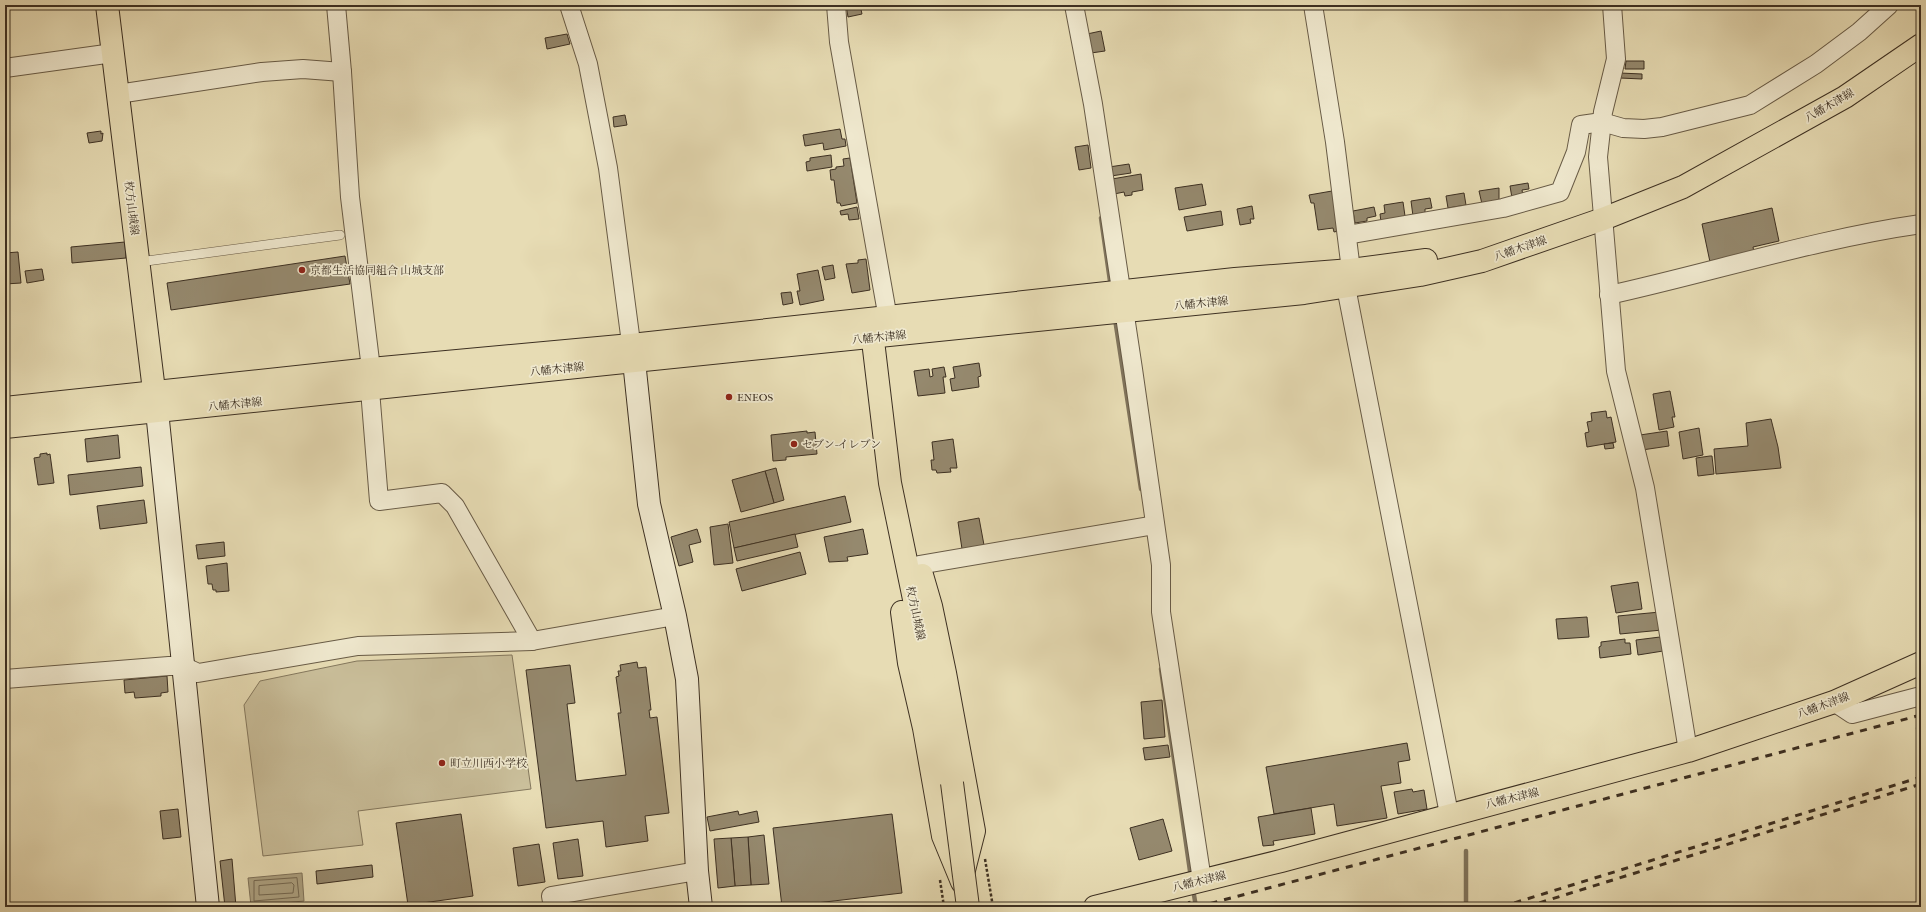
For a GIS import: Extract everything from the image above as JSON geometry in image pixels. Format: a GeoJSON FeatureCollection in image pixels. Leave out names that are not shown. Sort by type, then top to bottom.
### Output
{"type":"FeatureCollection","features":[{"type":"Feature","properties":{"kind":"main road","name":"枚方山城線"},"geometry":{"type":"LineString","coordinates":[[107,5],[156,402]]}},
{"type":"Feature","properties":{"kind":"main road","name":"八幡木津線"},"geometry":{"type":"LineString","coordinates":[[5,428],[156,402],[1349,278],[1484,249],[1602,214],[1732,159],[1845,97],[1921,45]]}},
{"type":"Feature","properties":{"kind":"main road","name":"枚方山城線"},"geometry":{"type":"LineString","coordinates":[[880,327],[890,483],[952,783],[966,907]]}},
{"type":"Feature","properties":{"kind":"main road","name":"八幡木津線"},"geometry":{"type":"LineString","coordinates":[[5,408],[156,402]]}},
{"type":"Feature","properties":{"kind":"main road"},"geometry":{"type":"LineString","coordinates":[[890,483],[919,566],[931,606],[974,831],[961,880]]}},
{"type":"Feature","properties":{"kind":"main road"},"geometry":{"type":"LineString","coordinates":[[890,483],[895,558],[909,663],[924,728],[943,836],[961,880],[966,907]]}},
{"type":"Feature","properties":{"kind":"main road","name":"八幡木津線"},"geometry":{"type":"LineString","coordinates":[[1096,907],[1281,861],[1449,814],[1688,751],[1834,702],[1921,663]]}},
{"type":"Feature","properties":{"kind":"street"},"geometry":{"type":"LineString","coordinates":[[336,5],[350,197],[370,379],[379,501],[442,493],[455,506],[532,641]]}},
{"type":"Feature","properties":{"kind":"street"},"geometry":{"type":"LineString","coordinates":[[569,5],[588,64],[608,168],[632,353],[649,504],[683,654],[690,707],[697,871],[701,907]]}},
{"type":"Feature","properties":{"kind":"street"},"geometry":{"type":"LineString","coordinates":[[836,5],[839,42],[880,327]]}},
{"type":"Feature","properties":{"kind":"street"},"geometry":{"type":"LineString","coordinates":[[1074,5],[1093,104],[1123,302],[1161,565],[1161,612],[1202,880]]}},
{"type":"Feature","properties":{"kind":"street"},"geometry":{"type":"LineString","coordinates":[[1313,5],[1335,142],[1347,235],[1349,278],[1449,814]]}},
{"type":"Feature","properties":{"kind":"street"},"geometry":{"type":"LineString","coordinates":[[1612,5],[1616,59],[1602,122],[1598,157],[1616,370],[1645,488],[1688,751]]}},
{"type":"Feature","properties":{"kind":"street"},"geometry":{"type":"LineString","coordinates":[[1347,235],[1503,208],[1560,192],[1576,152],[1581,125],[1602,122],[1623,128],[1662,127],[1750,105],[1816,64],[1859,32],[1889,5]]}},
{"type":"Feature","properties":{"kind":"street"},"geometry":{"type":"LineString","coordinates":[[5,68],[113,53]]}},
{"type":"Feature","properties":{"kind":"street"},"geometry":{"type":"LineString","coordinates":[[118,94],[262,72],[303,69],[342,72]]}},
{"type":"Feature","properties":{"kind":"street"},"geometry":{"type":"LineString","coordinates":[[1609,295],[1671,282],[1870,231],[1921,224]]}},
{"type":"Feature","properties":{"kind":"street"},"geometry":{"type":"LineString","coordinates":[[156,402],[208,907]]}},
{"type":"Feature","properties":{"kind":"street"},"geometry":{"type":"LineString","coordinates":[[919,566],[1155,525]]}},
{"type":"Feature","properties":{"kind":"street"},"geometry":{"type":"LineString","coordinates":[[5,679],[183,666],[198,673],[358,646],[532,641],[675,616]]}},
{"type":"Feature","properties":{"kind":"street"},"geometry":{"type":"LineString","coordinates":[[1834,702],[1852,714],[1921,696]]}},
{"type":"Feature","properties":{"kind":"street"},"geometry":{"type":"LineString","coordinates":[[553,907],[551,896],[697,871]]}},
{"type":"Feature","properties":{"kind":"lane"},"geometry":{"type":"LineString","coordinates":[[139,262],[340,235]]}},
{"type":"Feature","properties":{"kind":"path"},"geometry":{"type":"LineString","coordinates":[[980,860],[987,859],[993,907]]}},
{"type":"Feature","properties":{"kind":"shaded area"},"geometry":{"type":"Polygon","coordinates":[[[512,655],[531,789],[358,811],[363,845],[263,856],[244,705],[260,681],[357,661],[512,655]]]}},
{"type":"Feature","properties":{"kind":"water"},"geometry":{"type":"Polygon","coordinates":[[[302,873],[304,901],[251,906],[248,878],[302,873]]]}},
{"type":"Feature","properties":{"kind":"building"},"geometry":{"type":"Polygon","coordinates":[[[846,5],[860,5],[862,14],[848,17],[846,5]]]}},
{"type":"Feature","properties":{"kind":"building"},"geometry":{"type":"Polygon","coordinates":[[[1101,31],[1105,51],[1091,53],[1087,34],[1101,31]]]}},
{"type":"Feature","properties":{"kind":"building"},"geometry":{"type":"Polygon","coordinates":[[[567,34],[570,44],[547,49],[545,38],[567,34]]]}},
{"type":"Feature","properties":{"kind":"building"},"geometry":{"type":"Polygon","coordinates":[[[1626,61],[1644,61],[1644,69],[1625,69],[1626,61]]]}},
{"type":"Feature","properties":{"kind":"building"},"geometry":{"type":"Polygon","coordinates":[[[1620,73],[1642,74],[1642,79],[1620,78],[1620,73]]]}},
{"type":"Feature","properties":{"kind":"building"},"geometry":{"type":"Polygon","coordinates":[[[625,115],[627,125],[614,127],[613,117],[625,115]]]}},
{"type":"Feature","properties":{"kind":"building"},"geometry":{"type":"Polygon","coordinates":[[[840,129],[842,139],[845,139],[846,146],[824,150],[823,143],[805,146],[803,135],[840,129]]]}},
{"type":"Feature","properties":{"kind":"building"},"geometry":{"type":"Polygon","coordinates":[[[101,131],[101,134],[103,133],[102,141],[89,143],[87,133],[101,131]]]}},
{"type":"Feature","properties":{"kind":"building"},"geometry":{"type":"Polygon","coordinates":[[[1088,145],[1091,168],[1079,170],[1075,147],[1088,145]]]}},
{"type":"Feature","properties":{"kind":"building"},"geometry":{"type":"Polygon","coordinates":[[[831,155],[832,167],[807,171],[806,162],[810,161],[810,158],[831,155]]]}},
{"type":"Feature","properties":{"kind":"building"},"geometry":{"type":"Polygon","coordinates":[[[850,158],[857,203],[841,206],[840,203],[837,203],[834,180],[831,180],[830,170],[836,169],[836,167],[844,166],[843,159],[850,158]]]}},
{"type":"Feature","properties":{"kind":"building"},"geometry":{"type":"Polygon","coordinates":[[[1129,164],[1131,173],[1111,176],[1109,167],[1129,164]]]}},
{"type":"Feature","properties":{"kind":"building"},"geometry":{"type":"Polygon","coordinates":[[[1141,174],[1143,190],[1132,192],[1132,195],[1125,196],[1124,192],[1114,194],[1112,179],[1141,174]]]}},
{"type":"Feature","properties":{"kind":"building"},"geometry":{"type":"Polygon","coordinates":[[[1528,183],[1529,189],[1522,190],[1523,196],[1512,198],[1510,186],[1528,183]]]}},
{"type":"Feature","properties":{"kind":"building"},"geometry":{"type":"Polygon","coordinates":[[[1202,184],[1206,205],[1179,210],[1175,188],[1202,184]]]}},
{"type":"Feature","properties":{"kind":"building"},"geometry":{"type":"Polygon","coordinates":[[[1499,188],[1499,201],[1482,204],[1479,191],[1499,188]]]}},
{"type":"Feature","properties":{"kind":"building"},"geometry":{"type":"Polygon","coordinates":[[[1332,191],[1338,231],[1334,232],[1333,228],[1318,230],[1314,203],[1311,203],[1309,195],[1332,191]]]}},
{"type":"Feature","properties":{"kind":"building"},"geometry":{"type":"Polygon","coordinates":[[[1464,193],[1466,205],[1448,208],[1446,196],[1464,193]]]}},
{"type":"Feature","properties":{"kind":"building"},"geometry":{"type":"Polygon","coordinates":[[[1430,198],[1432,208],[1425,209],[1425,213],[1413,216],[1411,201],[1430,198]]]}},
{"type":"Feature","properties":{"kind":"building"},"geometry":{"type":"Polygon","coordinates":[[[1403,202],[1405,216],[1381,222],[1380,214],[1385,213],[1384,205],[1403,202]]]}},
{"type":"Feature","properties":{"kind":"building"},"geometry":{"type":"Polygon","coordinates":[[[1252,206],[1254,219],[1250,219],[1251,223],[1240,225],[1237,209],[1252,206]]]}},
{"type":"Feature","properties":{"kind":"building"},"geometry":{"type":"Polygon","coordinates":[[[857,207],[859,219],[849,220],[848,214],[841,215],[840,211],[857,207]]]}},
{"type":"Feature","properties":{"kind":"building"},"geometry":{"type":"Polygon","coordinates":[[[1374,207],[1376,216],[1367,218],[1367,221],[1355,223],[1353,211],[1374,207]]]}},
{"type":"Feature","properties":{"kind":"building"},"geometry":{"type":"Polygon","coordinates":[[[1772,208],[1779,241],[1753,247],[1754,252],[1710,262],[1702,224],[1772,208]]]}},
{"type":"Feature","properties":{"kind":"building"},"geometry":{"type":"Polygon","coordinates":[[[1221,211],[1223,225],[1187,231],[1184,217],[1221,211]]]}},
{"type":"Feature","properties":{"kind":"building"},"geometry":{"type":"Polygon","coordinates":[[[125,242],[126,258],[72,263],[71,247],[125,242]]]}},
{"type":"Feature","properties":{"kind":"building"},"geometry":{"type":"Polygon","coordinates":[[[18,252],[21,283],[5,284],[5,253],[18,252]]]}},
{"type":"Feature","properties":{"kind":"building","name":"京都生活協同組合 山城支部"},"geometry":{"type":"Polygon","coordinates":[[[345,256],[350,284],[171,310],[167,283],[345,256]]]}},
{"type":"Feature","properties":{"kind":"building"},"geometry":{"type":"Polygon","coordinates":[[[866,259],[870,290],[852,293],[846,264],[858,263],[858,260],[866,259]]]}},
{"type":"Feature","properties":{"kind":"building"},"geometry":{"type":"Polygon","coordinates":[[[833,265],[835,278],[825,280],[822,267],[833,265]]]}},
{"type":"Feature","properties":{"kind":"building"},"geometry":{"type":"Polygon","coordinates":[[[42,269],[44,280],[27,283],[25,271],[42,269]]]}},
{"type":"Feature","properties":{"kind":"building"},"geometry":{"type":"Polygon","coordinates":[[[818,270],[824,300],[800,305],[797,291],[800,291],[797,274],[818,270]]]}},
{"type":"Feature","properties":{"kind":"building"},"geometry":{"type":"Polygon","coordinates":[[[791,292],[793,303],[783,305],[781,293],[791,292]]]}},
{"type":"Feature","properties":{"kind":"building"},"geometry":{"type":"Polygon","coordinates":[[[979,363],[981,376],[978,377],[979,387],[952,391],[950,379],[955,378],[953,367],[979,363]]]}},
{"type":"Feature","properties":{"kind":"building"},"geometry":{"type":"Polygon","coordinates":[[[944,367],[946,377],[943,377],[945,393],[918,396],[914,371],[929,369],[930,377],[933,376],[932,369],[944,367]]]}},
{"type":"Feature","properties":{"kind":"building"},"geometry":{"type":"Polygon","coordinates":[[[1670,391],[1675,417],[1672,417],[1674,427],[1659,430],[1653,394],[1670,391]]]}},
{"type":"Feature","properties":{"kind":"building"},"geometry":{"type":"Polygon","coordinates":[[[1606,411],[1607,418],[1611,417],[1616,442],[1587,447],[1585,433],[1589,432],[1587,422],[1592,421],[1591,413],[1606,411]]]}},
{"type":"Feature","properties":{"kind":"building"},"geometry":{"type":"Polygon","coordinates":[[[1771,419],[1778,447],[1781,468],[1716,474],[1714,449],[1748,446],[1746,423],[1771,419]]]}},
{"type":"Feature","properties":{"kind":"building"},"geometry":{"type":"Polygon","coordinates":[[[1699,428],[1703,455],[1683,459],[1679,432],[1699,428]]]}},
{"type":"Feature","properties":{"kind":"building","name":"セブン-イレブン"},"geometry":{"type":"Polygon","coordinates":[[[807,431],[807,433],[815,432],[817,454],[786,457],[786,460],[773,461],[771,435],[807,431]]]}},
{"type":"Feature","properties":{"kind":"building"},"geometry":{"type":"Polygon","coordinates":[[[1667,431],[1669,446],[1642,450],[1640,435],[1667,431]]]}},
{"type":"Feature","properties":{"kind":"building"},"geometry":{"type":"Polygon","coordinates":[[[118,435],[120,458],[87,462],[85,439],[118,435]]]}},
{"type":"Feature","properties":{"kind":"building"},"geometry":{"type":"Polygon","coordinates":[[[953,439],[957,468],[950,468],[951,472],[937,473],[936,470],[932,470],[931,460],[934,460],[932,442],[953,439]]]}},
{"type":"Feature","properties":{"kind":"building"},"geometry":{"type":"Polygon","coordinates":[[[1613,443],[1614,448],[1605,449],[1604,444],[1613,443]]]}},
{"type":"Feature","properties":{"kind":"building"},"geometry":{"type":"Polygon","coordinates":[[[47,453],[47,455],[50,454],[54,483],[38,485],[34,458],[40,457],[40,454],[47,453]]]}},
{"type":"Feature","properties":{"kind":"building"},"geometry":{"type":"Polygon","coordinates":[[[1712,456],[1714,474],[1698,476],[1696,458],[1712,456]]]}},
{"type":"Feature","properties":{"kind":"building"},"geometry":{"type":"Polygon","coordinates":[[[141,467],[143,486],[70,495],[68,475],[141,467]]]}},
{"type":"Feature","properties":{"kind":"building"},"geometry":{"type":"Polygon","coordinates":[[[776,468],[784,500],[774,503],[765,471],[776,468]]]}},
{"type":"Feature","properties":{"kind":"building"},"geometry":{"type":"Polygon","coordinates":[[[765,471],[774,503],[741,512],[732,480],[765,471]]]}},
{"type":"Feature","properties":{"kind":"building"},"geometry":{"type":"Polygon","coordinates":[[[845,496],[851,522],[734,548],[729,522],[845,496]]]}},
{"type":"Feature","properties":{"kind":"building"},"geometry":{"type":"Polygon","coordinates":[[[144,500],[147,523],[100,529],[97,506],[144,500]]]}},
{"type":"Feature","properties":{"kind":"building"},"geometry":{"type":"Polygon","coordinates":[[[979,518],[984,545],[962,549],[958,522],[979,518]]]}},
{"type":"Feature","properties":{"kind":"building"},"geometry":{"type":"Polygon","coordinates":[[[728,524],[733,563],[714,565],[710,527],[728,524]]]}},
{"type":"Feature","properties":{"kind":"building"},"geometry":{"type":"Polygon","coordinates":[[[697,529],[701,542],[689,545],[693,562],[679,566],[671,537],[697,529]]]}},
{"type":"Feature","properties":{"kind":"building"},"geometry":{"type":"Polygon","coordinates":[[[863,529],[868,554],[847,557],[848,561],[829,562],[824,537],[863,529]]]}},
{"type":"Feature","properties":{"kind":"building"},"geometry":{"type":"Polygon","coordinates":[[[795,534],[798,547],[737,561],[734,548],[795,534]]]}},
{"type":"Feature","properties":{"kind":"building"},"geometry":{"type":"Polygon","coordinates":[[[224,542],[225,556],[198,559],[196,545],[224,542]]]}},
{"type":"Feature","properties":{"kind":"building"},"geometry":{"type":"Polygon","coordinates":[[[800,552],[806,574],[742,591],[736,569],[800,552]]]}},
{"type":"Feature","properties":{"kind":"building"},"geometry":{"type":"Polygon","coordinates":[[[227,563],[229,591],[216,592],[216,590],[213,590],[212,584],[208,584],[206,566],[227,563]]]}},
{"type":"Feature","properties":{"kind":"building"},"geometry":{"type":"Polygon","coordinates":[[[1638,582],[1642,609],[1616,613],[1611,586],[1638,582]]]}},
{"type":"Feature","properties":{"kind":"building"},"geometry":{"type":"Polygon","coordinates":[[[1660,612],[1662,630],[1620,634],[1618,616],[1660,612]]]}},
{"type":"Feature","properties":{"kind":"building"},"geometry":{"type":"Polygon","coordinates":[[[1587,617],[1589,637],[1558,639],[1556,619],[1587,617]]]}},
{"type":"Feature","properties":{"kind":"building"},"geometry":{"type":"Polygon","coordinates":[[[1660,637],[1663,651],[1638,655],[1636,640],[1660,637]]]}},
{"type":"Feature","properties":{"kind":"building"},"geometry":{"type":"Polygon","coordinates":[[[1625,639],[1625,643],[1630,643],[1631,654],[1600,658],[1599,647],[1601,646],[1601,642],[1625,639]]]}},
{"type":"Feature","properties":{"kind":"building"},"geometry":{"type":"Polygon","coordinates":[[[637,662],[638,668],[646,667],[651,710],[649,710],[650,718],[657,717],[669,813],[645,816],[648,841],[606,847],[603,821],[546,828],[526,670],[570,665],[575,703],[567,704],[576,781],[626,775],[618,713],[621,713],[616,677],[619,676],[618,671],[621,671],[620,665],[637,662]]]}},
{"type":"Feature","properties":{"kind":"building"},"geometry":{"type":"Polygon","coordinates":[[[167,676],[168,692],[161,693],[161,696],[135,698],[134,692],[125,693],[124,680],[167,676]]]}},
{"type":"Feature","properties":{"kind":"building"},"geometry":{"type":"Polygon","coordinates":[[[1162,700],[1165,737],[1144,739],[1141,702],[1162,700]]]}},
{"type":"Feature","properties":{"kind":"building"},"geometry":{"type":"Polygon","coordinates":[[[1407,743],[1410,760],[1398,762],[1401,783],[1381,786],[1387,818],[1337,826],[1334,804],[1274,814],[1266,767],[1407,743]]]}},
{"type":"Feature","properties":{"kind":"building"},"geometry":{"type":"Polygon","coordinates":[[[1168,745],[1170,757],[1145,760],[1143,748],[1168,745]]]}},
{"type":"Feature","properties":{"kind":"building"},"geometry":{"type":"Polygon","coordinates":[[[1412,789],[1413,792],[1424,790],[1427,809],[1398,814],[1394,792],[1412,789]]]}},
{"type":"Feature","properties":{"kind":"building"},"geometry":{"type":"Polygon","coordinates":[[[1311,808],[1315,834],[1273,841],[1274,845],[1263,846],[1258,817],[1311,808]]]}},
{"type":"Feature","properties":{"kind":"building"},"geometry":{"type":"Polygon","coordinates":[[[178,809],[181,837],[163,839],[160,811],[178,809]]]}},
{"type":"Feature","properties":{"kind":"building"},"geometry":{"type":"Polygon","coordinates":[[[738,811],[739,815],[757,811],[759,822],[710,831],[707,817],[738,811]]]}},
{"type":"Feature","properties":{"kind":"building"},"geometry":{"type":"Polygon","coordinates":[[[461,814],[473,896],[408,905],[396,823],[461,814]]]}},
{"type":"Feature","properties":{"kind":"building"},"geometry":{"type":"Polygon","coordinates":[[[892,814],[902,893],[782,907],[773,828],[892,814]]]}},
{"type":"Feature","properties":{"kind":"building"},"geometry":{"type":"Polygon","coordinates":[[[1163,819],[1172,851],[1139,860],[1130,828],[1163,819]]]}},
{"type":"Feature","properties":{"kind":"building"},"geometry":{"type":"Polygon","coordinates":[[[764,835],[769,884],[751,885],[748,837],[764,835]]]}},
{"type":"Feature","properties":{"kind":"building"},"geometry":{"type":"Polygon","coordinates":[[[748,837],[751,885],[735,886],[731,838],[748,837]]]}},
{"type":"Feature","properties":{"kind":"building"},"geometry":{"type":"Polygon","coordinates":[[[731,838],[735,886],[718,888],[714,839],[731,838]]]}},
{"type":"Feature","properties":{"kind":"building"},"geometry":{"type":"Polygon","coordinates":[[[578,839],[583,876],[558,879],[553,843],[578,839]]]}},
{"type":"Feature","properties":{"kind":"building"},"geometry":{"type":"Polygon","coordinates":[[[539,844],[545,882],[518,886],[513,848],[539,844]]]}},
{"type":"Feature","properties":{"kind":"building"},"geometry":{"type":"Polygon","coordinates":[[[232,859],[236,907],[225,907],[220,861],[232,859]]]}},
{"type":"Feature","properties":{"kind":"building"},"geometry":{"type":"Polygon","coordinates":[[[372,865],[373,877],[317,884],[316,871],[372,865]]]}},
{"type":"Feature","properties":{"kind":"waterway"},"geometry":{"type":"LineString","coordinates":[[1101,218],[1111,288]]}},
{"type":"Feature","properties":{"kind":"waterway"},"geometry":{"type":"LineString","coordinates":[[1115,319],[1141,489]]}},
{"type":"Feature","properties":{"kind":"waterway"},"geometry":{"type":"LineString","coordinates":[[1161,669],[1191,878]]}},
{"type":"Feature","properties":{"kind":"waterway"},"geometry":{"type":"LineString","coordinates":[[1918,728],[1921,745]]}},
{"type":"Feature","properties":{"kind":"waterway"},"geometry":{"type":"LineString","coordinates":[[1466,851],[1466,907]]}},
{"type":"Feature","properties":{"kind":"waterway"},"geometry":{"type":"LineString","coordinates":[[1193,889],[1196,907]]}},
{"type":"Feature","properties":{"kind":"railway"},"geometry":{"type":"LineString","coordinates":[[1197,907],[1921,715]]}},
{"type":"Feature","properties":{"kind":"railway"},"geometry":{"type":"LineString","coordinates":[[1501,907],[1921,777]]}},
{"type":"Feature","properties":{"kind":"railway"},"geometry":{"type":"LineString","coordinates":[[1526,907],[1921,784]]}},
{"type":"Feature","properties":{"kind":"place","name":"京都生活協同組合 山城支部"},"geometry":{"type":"Point","coordinates":[302,270]}},
{"type":"Feature","properties":{"kind":"place","name":"ENEOS"},"geometry":{"type":"Point","coordinates":[729,397]}},
{"type":"Feature","properties":{"kind":"place","name":"セブン-イレブン"},"geometry":{"type":"Point","coordinates":[794,444]}},
{"type":"Feature","properties":{"kind":"place","name":"町立川西小学校"},"geometry":{"type":"Point","coordinates":[442,763]}}]}
